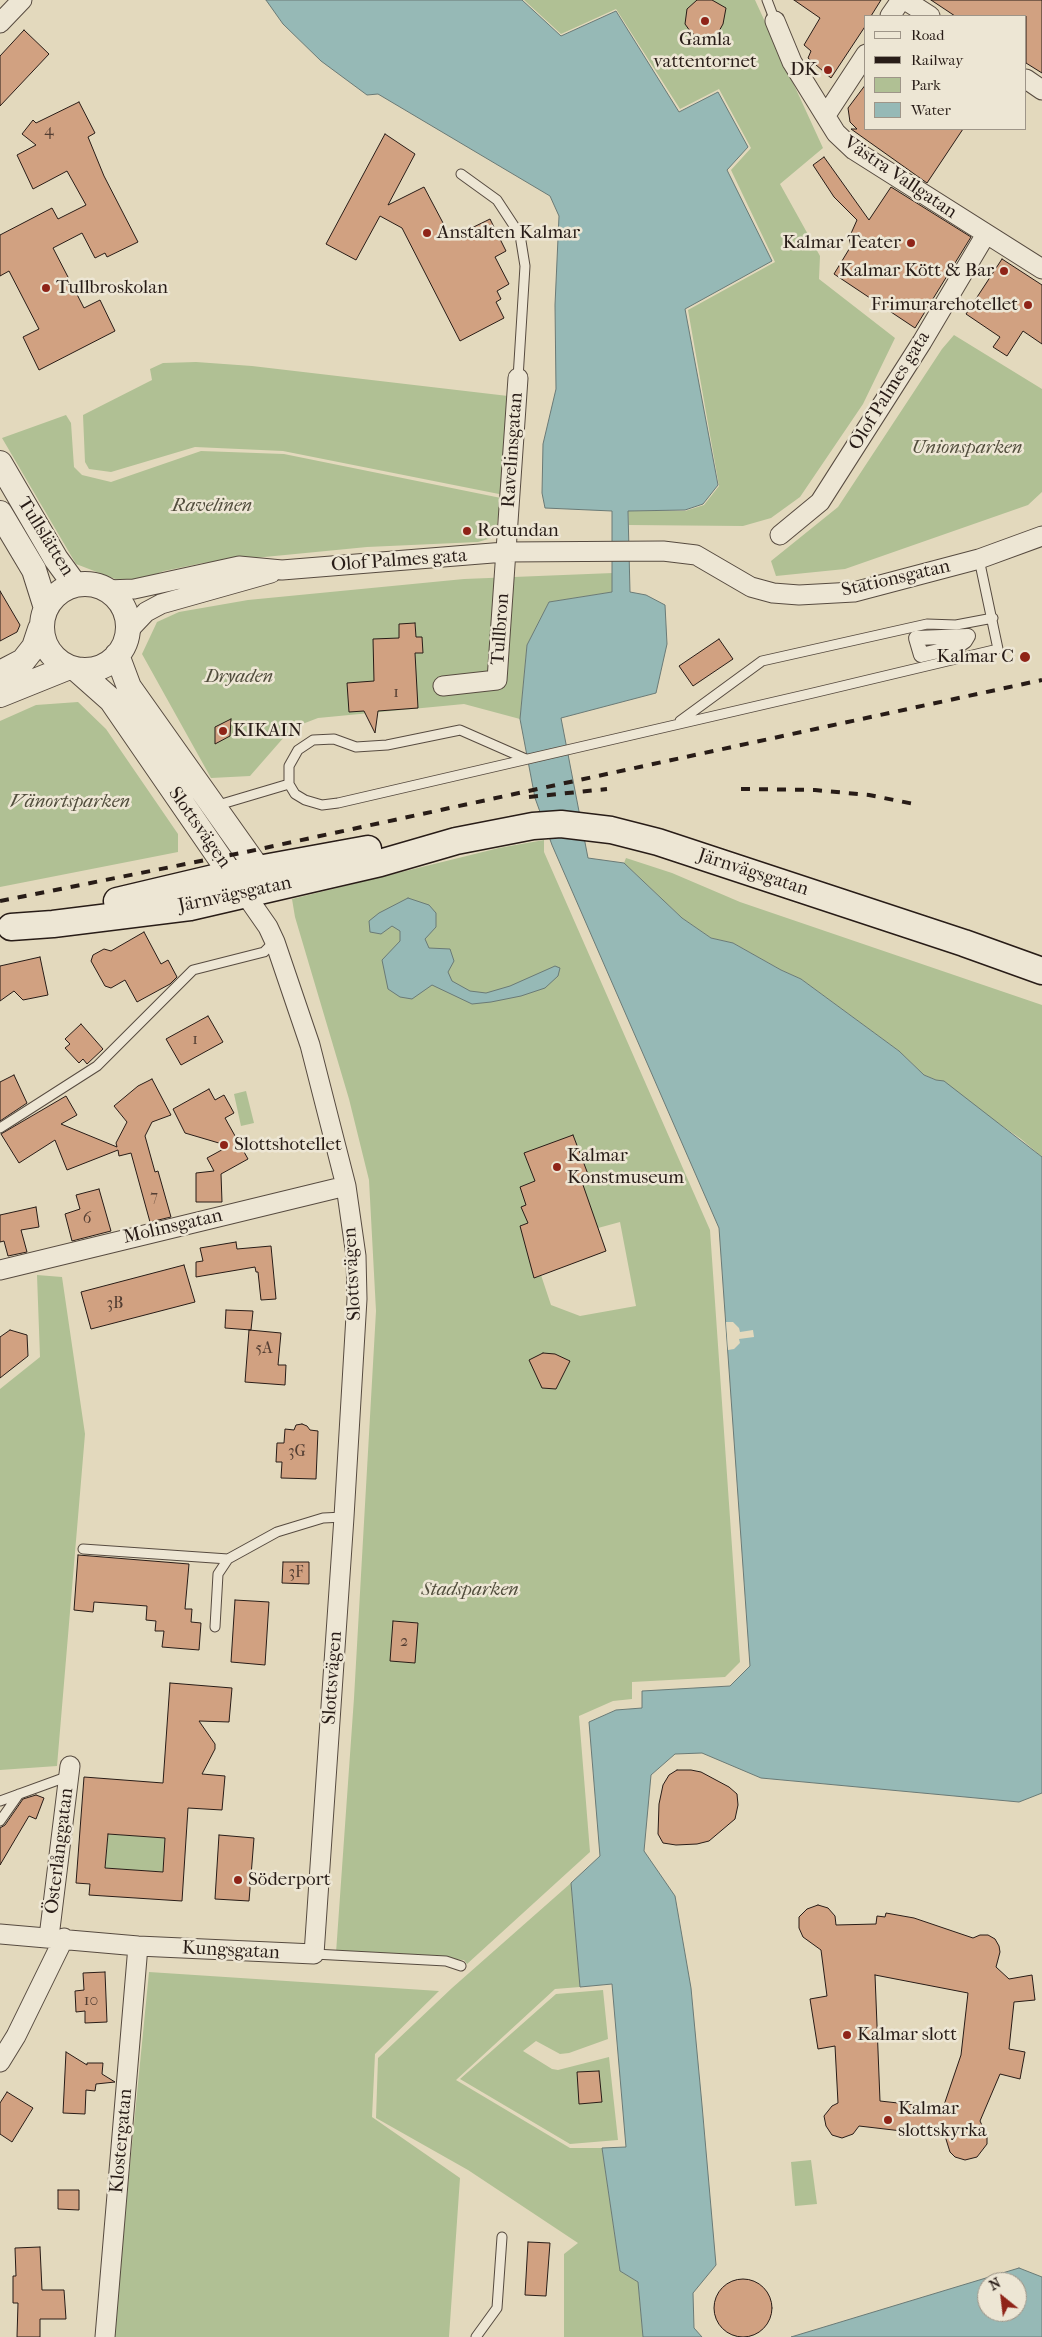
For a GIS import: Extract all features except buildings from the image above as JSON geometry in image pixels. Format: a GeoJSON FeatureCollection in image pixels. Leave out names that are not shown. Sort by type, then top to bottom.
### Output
{"type":"FeatureCollection","features":[{"type":"Feature","properties":{"kind":"main road","name":"Järnvägsgatan"},"geometry":{"type":"LineString","coordinates":[[5,928],[265,879],[379,847],[456,841],[533,826],[592,826],[658,842],[964,943],[1042,971]]}},
{"type":"Feature","properties":{"kind":"street"},"geometry":{"type":"LineString","coordinates":[[0,23],[22,0]]}},
{"type":"Feature","properties":{"kind":"street"},"geometry":{"type":"LineString","coordinates":[[891,15],[901,0]]}},
{"type":"Feature","properties":{"kind":"street"},"geometry":{"type":"LineString","coordinates":[[906,0],[928,15]]}},
{"type":"Feature","properties":{"kind":"street","name":"Västra Vallgatan"},"geometry":{"type":"LineString","coordinates":[[775,21],[792,62],[836,133],[854,150],[1042,269]]}},
{"type":"Feature","properties":{"kind":"street"},"geometry":{"type":"LineString","coordinates":[[826,115],[864,57]]}},
{"type":"Feature","properties":{"kind":"street"},"geometry":{"type":"LineString","coordinates":[[1027,80],[1042,90]]}},
{"type":"Feature","properties":{"kind":"street","name":"Olof Palmes gata"},"geometry":{"type":"LineString","coordinates":[[780,535],[820,502],[922,342],[986,234]]}},
{"type":"Feature","properties":{"kind":"street","name":"Ravelinsgatan"},"geometry":{"type":"LineString","coordinates":[[505,552],[518,378]]}},
{"type":"Feature","properties":{"kind":"street","name":"Tullslätten"},"geometry":{"type":"LineString","coordinates":[[0,463],[56,559],[75,585]]}},
{"type":"Feature","properties":{"kind":"street","name":"Tullslätten"},"geometry":{"type":"LineString","coordinates":[[0,514],[34,570],[43,618]]}},
{"type":"Feature","properties":{"kind":"street","name":"Stationsgatan"},"geometry":{"type":"LineString","coordinates":[[696,555],[750,587],[773,593],[854,592],[979,559],[1042,536]]}},
{"type":"Feature","properties":{"kind":"street","name":"Olof Palmes gata"},"geometry":{"type":"LineString","coordinates":[[108,590],[134,589],[239,566],[282,570],[505,552],[663,551],[696,555]]}},
{"type":"Feature","properties":{"kind":"street","name":"Tullbron"},"geometry":{"type":"LineString","coordinates":[[443,686],[497,680],[505,552]]}},
{"type":"Feature","properties":{"kind":"street","name":"Olof Palmes gata"},"geometry":{"type":"LineString","coordinates":[[128,631],[146,612],[161,604],[282,570]]}},
{"type":"Feature","properties":{"kind":"street"},"geometry":{"type":"LineString","coordinates":[[0,672],[23,661],[34,647],[43,618],[58,593],[75,585],[93,584],[108,590],[121,604],[127,617],[128,631],[126,641],[113,659],[98,668],[71,668],[0,695]]}},
{"type":"Feature","properties":{"kind":"street"},"geometry":{"type":"LineString","coordinates":[[43,618],[45,645],[56,659],[71,668]]}},
{"type":"Feature","properties":{"kind":"street","name":"Slottsvägen"},"geometry":{"type":"LineString","coordinates":[[117,655],[128,687],[204,806],[265,879]]}},
{"type":"Feature","properties":{"kind":"street","name":"Slottsvägen"},"geometry":{"type":"LineString","coordinates":[[71,668],[111,700],[268,927],[275,942],[310,1045],[346,1186],[356,1256],[357,1300],[314,1954]]}},
{"type":"Feature","properties":{"kind":"street","name":"Molinsgatan"},"geometry":{"type":"LineString","coordinates":[[0,1270],[346,1186]]}},
{"type":"Feature","properties":{"kind":"street","name":"Österlånggatan"},"geometry":{"type":"LineString","coordinates":[[0,2062],[16,2036],[56,1938],[69,1771]]}},
{"type":"Feature","properties":{"kind":"street","name":"Kungsgatan"},"geometry":{"type":"LineString","coordinates":[[0,1934],[138,1946],[314,1954]]}},
{"type":"Feature","properties":{"kind":"street","name":"Klostergatan"},"geometry":{"type":"LineString","coordinates":[[105,2337],[138,1946]]}},
{"type":"Feature","properties":{"kind":"lane","name":"Västra Vallgatan"},"geometry":{"type":"LineString","coordinates":[[767,0],[775,21]]}},
{"type":"Feature","properties":{"kind":"lane"},"geometry":{"type":"LineString","coordinates":[[461,174],[496,200],[520,236],[525,266],[518,378]]}},
{"type":"Feature","properties":{"kind":"lane"},"geometry":{"type":"LineString","coordinates":[[526,759],[460,730],[387,745],[356,747],[334,739],[313,740],[298,750],[289,766],[289,784],[295,794],[306,800],[322,805],[338,803],[998,649],[993,618],[979,559]]}},
{"type":"Feature","properties":{"kind":"lane"},"geometry":{"type":"LineString","coordinates":[[675,724],[762,661],[927,624],[956,625],[993,618]]}},
{"type":"Feature","properties":{"kind":"lane"},"geometry":{"type":"LineString","coordinates":[[175,792],[204,806],[289,784]]}},
{"type":"Feature","properties":{"kind":"lane"},"geometry":{"type":"LineString","coordinates":[[0,1128],[97,1066],[193,970],[264,952],[275,942]]}},
{"type":"Feature","properties":{"kind":"lane"},"geometry":{"type":"LineString","coordinates":[[215,1627],[218,1574],[228,1559],[277,1532],[323,1518],[344,1517]]}},
{"type":"Feature","properties":{"kind":"lane"},"geometry":{"type":"LineString","coordinates":[[83,1549],[228,1559]]}},
{"type":"Feature","properties":{"kind":"lane"},"geometry":{"type":"LineString","coordinates":[[0,1801],[69,1771]]}},
{"type":"Feature","properties":{"kind":"lane"},"geometry":{"type":"LineString","coordinates":[[0,1821],[19,1794]]}},
{"type":"Feature","properties":{"kind":"lane","name":"Kungsgatan"},"geometry":{"type":"LineString","coordinates":[[314,1954],[446,1962],[461,1966]]}},
{"type":"Feature","properties":{"kind":"lane"},"geometry":{"type":"LineString","coordinates":[[476,2337],[498,2308],[502,2237]]}},
{"type":"Feature","properties":{"kind":"green space"},"geometry":{"type":"Polygon","coordinates":[[[524,0],[755,0],[823,148],[780,184],[820,256],[819,279],[895,338],[863,404],[800,497],[771,518],[743,526],[629,525],[628,511],[685,511],[704,505],[719,486],[688,310],[775,262],[731,170],[751,148],[719,89],[680,109],[616,9],[561,34],[524,0]]]}},
{"type":"Feature","properties":{"kind":"green space","name":"Unionsparken"},"geometry":{"type":"Polygon","coordinates":[[[954,335],[1042,389],[1042,492],[1028,505],[845,569],[776,576],[771,561],[838,507],[942,349],[954,335]]]}},
{"type":"Feature","properties":{"kind":"green space"},"geometry":{"type":"Polygon","coordinates":[[[196,362],[252,366],[508,396],[504,495],[283,451],[195,447],[111,472],[89,469],[85,462],[83,415],[152,380],[150,369],[163,363],[196,362]]]}},
{"type":"Feature","properties":{"kind":"green space","name":"Ravelinen"},"geometry":{"type":"Polygon","coordinates":[[[66,415],[71,423],[74,467],[82,475],[111,482],[201,451],[284,454],[501,498],[495,537],[478,542],[367,547],[203,563],[164,571],[137,581],[123,582],[76,564],[2,438],[66,415]]]}},
{"type":"Feature","properties":{"kind":"green space","name":"Dryaden"},"geometry":{"type":"Polygon","coordinates":[[[613,573],[612,592],[549,602],[527,645],[520,719],[464,704],[318,718],[292,728],[250,776],[211,778],[142,654],[157,622],[179,612],[248,600],[464,579],[613,573]]]}},
{"type":"Feature","properties":{"kind":"green space","name":"Vänortsparken"},"geometry":{"type":"Polygon","coordinates":[[[78,702],[106,729],[178,834],[178,852],[0,887],[0,721],[36,705],[78,702]]]}},
{"type":"Feature","properties":{"kind":"green space","name":"Stadsparken"},"geometry":{"type":"Polygon","coordinates":[[[544,840],[544,852],[710,1230],[740,1662],[725,1677],[632,1682],[632,1699],[613,1701],[579,1716],[590,1852],[467,1964],[464,1960],[336,1953],[354,1698],[376,1311],[369,1180],[349,1099],[295,917],[292,899],[499,848],[544,840]],[[620,1222],[598,1228],[606,1251],[541,1275],[551,1305],[580,1316],[636,1306],[620,1222]]]}},
{"type":"Feature","properties":{"kind":"green space"},"geometry":{"type":"Polygon","coordinates":[[[626,858],[672,873],[740,902],[1042,1005],[1042,1157],[1021,1139],[936,1080],[924,1075],[899,1051],[801,979],[733,943],[711,938],[682,918],[624,863],[626,858]]]}},
{"type":"Feature","properties":{"kind":"green space"},"geometry":{"type":"Polygon","coordinates":[[[246,1091],[254,1123],[241,1126],[234,1094],[246,1091]]]}},
{"type":"Feature","properties":{"kind":"green space"},"geometry":{"type":"Polygon","coordinates":[[[37,1275],[62,1277],[85,1434],[57,1766],[0,1770],[0,1389],[40,1357],[37,1275]]]}},
{"type":"Feature","properties":{"kind":"green space"},"geometry":{"type":"Polygon","coordinates":[[[108,1834],[165,1838],[163,1872],[105,1868],[108,1834]]]}},
{"type":"Feature","properties":{"kind":"green space"},"geometry":{"type":"Polygon","coordinates":[[[571,1883],[580,1987],[555,1989],[456,2080],[570,2148],[602,2148],[620,2271],[638,2282],[643,2337],[564,2337],[564,2254],[578,2243],[468,2170],[376,2118],[378,2058],[452,1988],[571,1883]]]}},
{"type":"Feature","properties":{"kind":"green space"},"geometry":{"type":"Polygon","coordinates":[[[149,1972],[439,1991],[375,2054],[372,2117],[460,2178],[449,2337],[113,2337],[149,1972]]]}},
{"type":"Feature","properties":{"kind":"green space"},"geometry":{"type":"Polygon","coordinates":[[[603,1990],[608,2039],[569,2053],[560,2054],[536,2041],[523,2051],[552,2069],[558,2070],[609,2057],[618,2140],[570,2144],[460,2079],[556,1994],[603,1990]]]}},
{"type":"Feature","properties":{"kind":"green space"},"geometry":{"type":"Polygon","coordinates":[[[811,2160],[817,2204],[795,2206],[791,2162],[811,2160]]]}},
{"type":"Feature","properties":{"kind":"water"},"geometry":{"type":"Polygon","coordinates":[[[266,0],[522,0],[561,36],[616,11],[679,112],[718,92],[748,147],[727,170],[772,261],[685,309],[718,485],[703,504],[685,510],[628,511],[630,592],[646,595],[665,605],[667,644],[656,693],[561,718],[588,858],[624,863],[682,918],[711,938],[733,943],[801,979],[899,1051],[924,1075],[944,1081],[1042,1157],[1042,1793],[1019,1802],[761,1778],[702,1753],[675,1754],[651,1775],[644,1851],[675,1896],[691,1988],[702,2105],[716,2265],[693,2293],[694,2328],[702,2337],[643,2337],[638,2282],[620,2271],[602,2148],[626,2147],[612,1984],[580,1987],[571,1883],[600,1856],[589,1722],[616,1710],[642,1708],[642,1691],[730,1686],[750,1666],[719,1228],[552,845],[535,798],[520,719],[527,645],[549,602],[612,592],[612,511],[545,508],[542,493],[543,444],[556,389],[555,305],[559,216],[550,196],[378,94],[367,95],[321,61],[283,24],[266,0]]]}},
{"type":"Feature","properties":{"kind":"water"},"geometry":{"type":"Polygon","coordinates":[[[408,898],[429,905],[436,913],[436,927],[425,939],[429,948],[450,949],[454,961],[448,972],[452,981],[470,991],[486,993],[510,986],[555,966],[560,968],[558,976],[545,988],[521,996],[491,1002],[472,1004],[432,985],[412,999],[400,997],[388,989],[382,960],[400,941],[400,931],[392,926],[381,934],[370,932],[369,921],[379,913],[408,898]]]}},
{"type":"Feature","properties":{"kind":"water"},"geometry":{"type":"Polygon","coordinates":[[[1019,2268],[1042,2277],[1042,2337],[791,2337],[977,2281],[977,2322],[1027,2322],[1027,2272],[1006,2272],[1019,2268]]]}},
{"type":"Feature","properties":{"kind":"pier"},"geometry":{"type":"Polygon","coordinates":[[[726,1322],[733,1322],[740,1332],[753,1330],[754,1337],[739,1339],[740,1343],[734,1349],[728,1350],[726,1322]]]}},
{"type":"Feature","properties":{"kind":"railway"},"geometry":{"type":"LineString","coordinates":[[0,901],[246,852],[1042,680]]}},
{"type":"Feature","properties":{"kind":"railway"},"geometry":{"type":"LineString","coordinates":[[529,797],[607,789]]}},
{"type":"Feature","properties":{"kind":"railway"},"geometry":{"type":"LineString","coordinates":[[741,789],[815,790],[869,795],[919,805]]}},
{"type":"Feature","properties":{"kind":"place","name":"Gamla vattentornet"},"geometry":{"type":"Point","coordinates":[705,21]}},
{"type":"Feature","properties":{"kind":"place","name":"DK"},"geometry":{"type":"Point","coordinates":[828,70]}},
{"type":"Feature","properties":{"kind":"place","name":"Anstalten Kalmar"},"geometry":{"type":"Point","coordinates":[427,233]}},
{"type":"Feature","properties":{"kind":"place","name":"Kalmar Teater"},"geometry":{"type":"Point","coordinates":[911,243]}},
{"type":"Feature","properties":{"kind":"place","name":"Kalmar Kött & Bar"},"geometry":{"type":"Point","coordinates":[1004,271]}},
{"type":"Feature","properties":{"kind":"place","name":"Tullbroskolan"},"geometry":{"type":"Point","coordinates":[46,288]}},
{"type":"Feature","properties":{"kind":"place","name":"Frimurarehotellet"},"geometry":{"type":"Point","coordinates":[1028,305]}},
{"type":"Feature","properties":{"kind":"place","name":"Rotundan"},"geometry":{"type":"Point","coordinates":[467,531]}},
{"type":"Feature","properties":{"kind":"place","name":"Kalmar C"},"geometry":{"type":"Point","coordinates":[1025,657]}},
{"type":"Feature","properties":{"kind":"place","name":"KIKAIN"},"geometry":{"type":"Point","coordinates":[223,731]}},
{"type":"Feature","properties":{"kind":"place","name":"Slottshotellet"},"geometry":{"type":"Point","coordinates":[224,1145]}},
{"type":"Feature","properties":{"kind":"place","name":"Kalmar Konstmuseum"},"geometry":{"type":"Point","coordinates":[557,1167]}},
{"type":"Feature","properties":{"kind":"place","name":"Söderport"},"geometry":{"type":"Point","coordinates":[238,1880]}},
{"type":"Feature","properties":{"kind":"place","name":"Kalmar slott"},"geometry":{"type":"Point","coordinates":[847,2035]}},
{"type":"Feature","properties":{"kind":"place","name":"Kalmar slottskyrka"},"geometry":{"type":"Point","coordinates":[888,2120]}}]}
